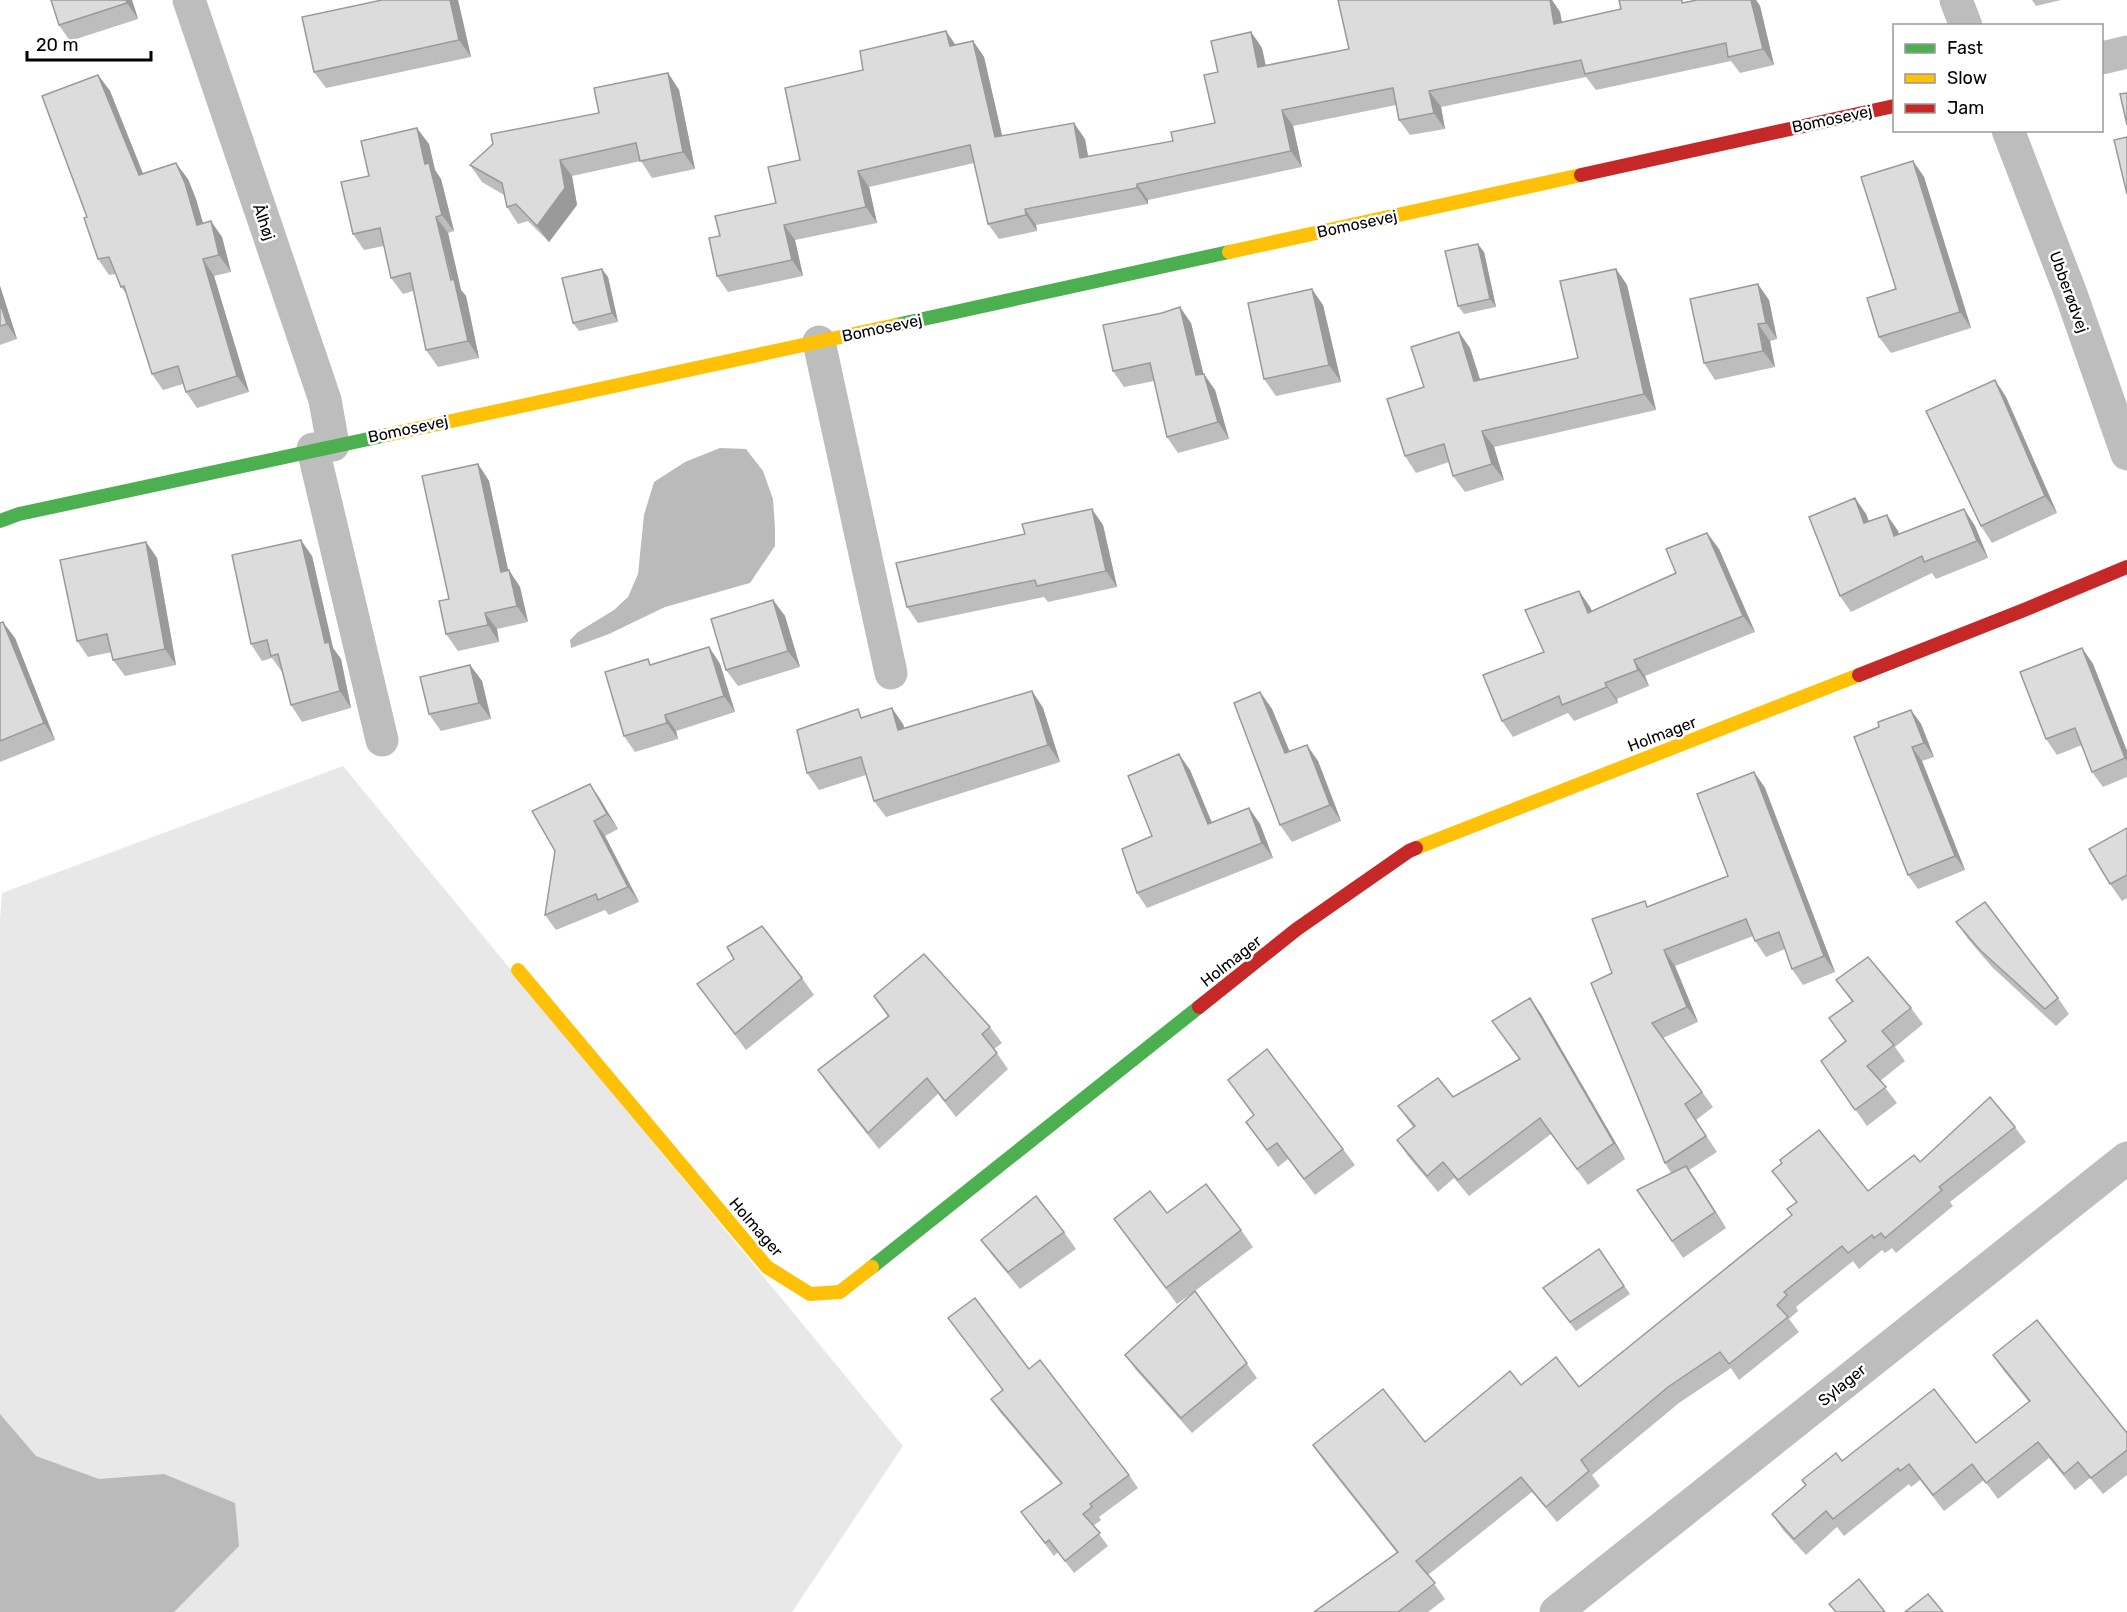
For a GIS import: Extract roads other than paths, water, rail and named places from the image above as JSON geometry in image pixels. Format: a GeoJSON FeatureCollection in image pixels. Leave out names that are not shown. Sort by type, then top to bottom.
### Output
{"type":"FeatureCollection","features":[{"type":"Feature","properties":{"kind":"street","name":"Ålhøj"},"geometry":{"type":"LineString","coordinates":[[189,0],[325,400],[323,447]]}},
{"type":"Feature","properties":{"kind":"street"},"geometry":{"type":"LineString","coordinates":[[1956,0],[1965,24]]}},
{"type":"Feature","properties":{"kind":"street"},"geometry":{"type":"LineString","coordinates":[[2103,58],[2127,52]]}},
{"type":"Feature","properties":{"kind":"street","name":"Bomosevej"},"geometry":{"type":"LineString","coordinates":[[0,521],[19,514],[323,447],[819,342],[1893,106]]}},
{"type":"Feature","properties":{"kind":"street","name":"Ubberødvej"},"geometry":{"type":"LineString","coordinates":[[2009,132],[2071,294],[2127,454]]}},
{"type":"Feature","properties":{"kind":"street","name":"Bomosevej"},"geometry":{"type":"LineString","coordinates":[[819,342],[891,673]]}},
{"type":"Feature","properties":{"kind":"street"},"geometry":{"type":"LineString","coordinates":[[323,447],[382,740]]}},
{"type":"Feature","properties":{"kind":"street","name":"Holmager"},"geometry":{"type":"LineString","coordinates":[[519,970],[767,1267],[810,1294],[840,1292],[1297,929],[1409,851],[2002,619],[2127,567]]}},
{"type":"Feature","properties":{"kind":"street","name":"Sylager"},"geometry":{"type":"LineString","coordinates":[[1556,1612],[2127,1158]]}}]}
